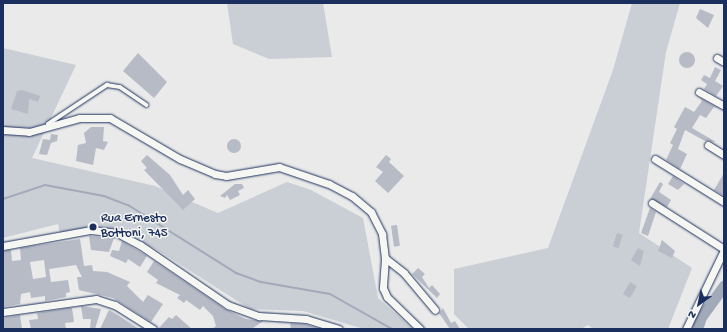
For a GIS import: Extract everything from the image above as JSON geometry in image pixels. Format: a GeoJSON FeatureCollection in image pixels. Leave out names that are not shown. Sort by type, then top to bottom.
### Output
{"type":"FeatureCollection","features":[{"type":"Feature","properties":{"kind":"street"},"geometry":{"type":"LineString","coordinates":[[699,92],[724,106]]}},
{"type":"Feature","properties":{"kind":"street"},"geometry":{"type":"LineString","coordinates":[[3,130],[20,133],[41,130],[79,118],[110,118],[180,160],[215,174],[279,167],[299,172],[365,205],[382,234],[385,258],[383,288],[387,297],[420,329]]}},
{"type":"Feature","properties":{"kind":"street"},"geometry":{"type":"LineString","coordinates":[[708,145],[724,155]]}},
{"type":"Feature","properties":{"kind":"street"},"geometry":{"type":"LineString","coordinates":[[655,159],[724,202]]}},
{"type":"Feature","properties":{"kind":"street"},"geometry":{"type":"LineString","coordinates":[[652,203],[724,249],[686,329]]}},
{"type":"Feature","properties":{"kind":"street"},"geometry":{"type":"LineString","coordinates":[[3,246],[90,230],[117,233],[228,305],[259,316],[306,319],[338,329]]}},
{"type":"Feature","properties":{"kind":"street"},"geometry":{"type":"LineString","coordinates":[[385,258],[404,273],[435,310]]}},
{"type":"Feature","properties":{"kind":"street"},"geometry":{"type":"LineString","coordinates":[[3,312],[96,299],[115,305],[153,329]]}},
{"type":"Feature","properties":{"kind":"lane"},"geometry":{"type":"LineString","coordinates":[[41,130],[107,85],[120,87],[147,105]]}},
{"type":"Feature","properties":{"kind":"shaded area"},"geometry":{"type":"Polygon","coordinates":[[[227,3],[323,3],[332,57],[269,59],[233,44],[227,3]]]}},
{"type":"Feature","properties":{"kind":"shaded area"},"geometry":{"type":"Polygon","coordinates":[[[632,3],[680,3],[666,52],[639,233],[692,268],[668,329],[593,329],[588,325],[581,329],[469,329],[454,314],[454,269],[548,248],[613,70],[632,3]]]}},
{"type":"Feature","properties":{"kind":"shaded area"},"geometry":{"type":"Polygon","coordinates":[[[3,48],[76,65],[32,158],[155,186],[218,213],[287,182],[311,190],[363,218],[378,298],[413,329],[364,329],[303,311],[250,309],[159,251],[125,233],[101,227],[60,233],[58,224],[3,238],[3,48]]]}},
{"type":"Feature","properties":{"kind":"building"},"geometry":{"type":"Polygon","coordinates":[[[700,9],[714,15],[708,28],[696,18],[700,9]]]}},
{"type":"Feature","properties":{"kind":"building"},"geometry":{"type":"Polygon","coordinates":[[[687,52],[694,57],[695,60],[690,67],[687,68],[680,63],[679,60],[684,53],[687,52]]]}},
{"type":"Feature","properties":{"kind":"building"},"geometry":{"type":"Polygon","coordinates":[[[138,53],[167,82],[154,98],[123,71],[138,53]]]}},
{"type":"Feature","properties":{"kind":"building"},"geometry":{"type":"Polygon","coordinates":[[[715,67],[721,70],[715,81],[723,86],[716,96],[704,89],[707,84],[701,80],[704,75],[710,78],[715,67]]]}},
{"type":"Feature","properties":{"kind":"building"},"geometry":{"type":"Polygon","coordinates":[[[22,90],[40,96],[38,102],[29,99],[28,114],[11,109],[17,91],[22,90]]]}},
{"type":"Feature","properties":{"kind":"building"},"geometry":{"type":"Polygon","coordinates":[[[700,98],[719,109],[714,107],[706,118],[700,115],[692,128],[716,142],[705,141],[685,130],[678,149],[687,154],[680,169],[666,160],[673,145],[670,143],[677,129],[674,127],[685,107],[694,112],[702,101],[700,98]]]}},
{"type":"Feature","properties":{"kind":"building"},"geometry":{"type":"Polygon","coordinates":[[[91,127],[104,127],[103,141],[108,142],[104,150],[96,148],[93,165],[76,161],[78,145],[86,143],[84,133],[91,127]]]}},
{"type":"Feature","properties":{"kind":"building"},"geometry":{"type":"Polygon","coordinates":[[[51,134],[58,135],[57,141],[51,143],[47,155],[39,154],[43,139],[50,140],[51,134]]]}},
{"type":"Feature","properties":{"kind":"building"},"geometry":{"type":"Polygon","coordinates":[[[231,139],[237,139],[241,143],[241,149],[237,153],[231,153],[227,149],[227,143],[231,139]]]}},
{"type":"Feature","properties":{"kind":"building"},"geometry":{"type":"Polygon","coordinates":[[[147,155],[170,175],[183,195],[188,190],[195,199],[183,210],[144,170],[147,168],[141,161],[147,155]]]}},
{"type":"Feature","properties":{"kind":"building"},"geometry":{"type":"Polygon","coordinates":[[[386,155],[391,159],[389,162],[404,176],[388,193],[375,181],[383,172],[376,167],[386,155]]]}},
{"type":"Feature","properties":{"kind":"building"},"geometry":{"type":"Polygon","coordinates":[[[724,173],[724,196],[714,190],[724,173]]]}},
{"type":"Feature","properties":{"kind":"building"},"geometry":{"type":"Polygon","coordinates":[[[673,176],[684,184],[678,190],[668,184],[673,176]]]}},
{"type":"Feature","properties":{"kind":"building"},"geometry":{"type":"Polygon","coordinates":[[[660,182],[663,184],[659,192],[671,200],[667,207],[650,199],[660,182]]]}},
{"type":"Feature","properties":{"kind":"building"},"geometry":{"type":"Polygon","coordinates":[[[235,184],[242,184],[244,188],[238,191],[240,195],[230,200],[227,195],[225,198],[220,196],[235,184]]]}},
{"type":"Feature","properties":{"kind":"building"},"geometry":{"type":"Polygon","coordinates":[[[650,208],[656,212],[648,236],[641,233],[650,208]]]}},
{"type":"Feature","properties":{"kind":"building"},"geometry":{"type":"Polygon","coordinates":[[[397,225],[400,246],[394,247],[391,226],[397,225]]]}},
{"type":"Feature","properties":{"kind":"building"},"geometry":{"type":"Polygon","coordinates":[[[617,233],[623,235],[618,248],[613,246],[617,233]]]}},
{"type":"Feature","properties":{"kind":"building"},"geometry":{"type":"Polygon","coordinates":[[[89,236],[114,238],[109,252],[91,250],[89,236]]]}},
{"type":"Feature","properties":{"kind":"building"},"geometry":{"type":"Polygon","coordinates":[[[80,239],[84,266],[92,265],[93,271],[107,272],[130,282],[127,286],[143,302],[148,295],[163,304],[151,322],[113,298],[79,290],[77,277],[82,277],[76,265],[49,269],[51,282],[68,280],[70,292],[66,293],[66,297],[45,301],[45,296],[31,298],[30,292],[21,294],[20,304],[3,307],[3,251],[11,250],[12,261],[21,260],[20,248],[80,239]],[[44,260],[30,262],[33,279],[46,277],[44,260]]]}},
{"type":"Feature","properties":{"kind":"building"},"geometry":{"type":"Polygon","coordinates":[[[662,240],[675,251],[672,258],[658,251],[662,240]]]}},
{"type":"Feature","properties":{"kind":"building"},"geometry":{"type":"Polygon","coordinates":[[[122,241],[147,256],[140,267],[128,259],[126,263],[110,256],[112,250],[119,251],[122,241]]]}},
{"type":"Feature","properties":{"kind":"building"},"geometry":{"type":"Polygon","coordinates":[[[638,248],[644,251],[640,266],[631,260],[638,248]]]}},
{"type":"Feature","properties":{"kind":"building"},"geometry":{"type":"Polygon","coordinates":[[[154,261],[225,309],[246,319],[263,321],[252,329],[212,329],[216,326],[213,316],[203,306],[200,310],[186,300],[184,303],[177,298],[180,295],[156,283],[158,280],[147,272],[154,261]]]}},
{"type":"Feature","properties":{"kind":"building"},"geometry":{"type":"Polygon","coordinates":[[[418,268],[425,274],[422,277],[429,288],[432,285],[440,294],[437,298],[412,274],[418,268]]]}},
{"type":"Feature","properties":{"kind":"building"},"geometry":{"type":"Polygon","coordinates":[[[630,282],[637,286],[630,298],[623,294],[630,282]]]}},
{"type":"Feature","properties":{"kind":"building"},"geometry":{"type":"Polygon","coordinates":[[[81,306],[101,309],[95,329],[90,329],[91,319],[83,319],[81,306]]]}},
{"type":"Feature","properties":{"kind":"building"},"geometry":{"type":"Polygon","coordinates":[[[72,308],[74,322],[65,323],[66,329],[31,329],[29,320],[38,319],[37,313],[72,308]]]}},
{"type":"Feature","properties":{"kind":"building"},"geometry":{"type":"Polygon","coordinates":[[[443,308],[451,323],[455,321],[460,329],[450,329],[439,313],[443,308]]]}},
{"type":"Feature","properties":{"kind":"building"},"geometry":{"type":"Polygon","coordinates":[[[109,310],[116,314],[139,329],[100,329],[109,310]]]}},
{"type":"Feature","properties":{"kind":"building"},"geometry":{"type":"Polygon","coordinates":[[[20,315],[22,329],[3,329],[3,318],[20,315]]]}},
{"type":"Feature","properties":{"kind":"building"},"geometry":{"type":"Polygon","coordinates":[[[176,315],[192,329],[158,329],[169,317],[172,319],[176,315]]]}},
{"type":"Feature","properties":{"kind":"building"},"geometry":{"type":"Polygon","coordinates":[[[290,323],[305,324],[321,329],[291,329],[290,323]]]}},
{"type":"Feature","properties":{"kind":"waterway"},"geometry":{"type":"LineString","coordinates":[[3,199],[45,185],[104,196],[128,205],[236,273],[261,282],[330,294],[392,329]]}},
{"type":"Feature","properties":{"kind":"waterway"},"geometry":{"type":"LineString","coordinates":[[697,329],[701,317],[724,285]]}},
{"type":"Feature","properties":{"kind":"place","name":"Rua Ernesto Bottoni, 745"},"geometry":{"type":"Point","coordinates":[93,227]}}]}
